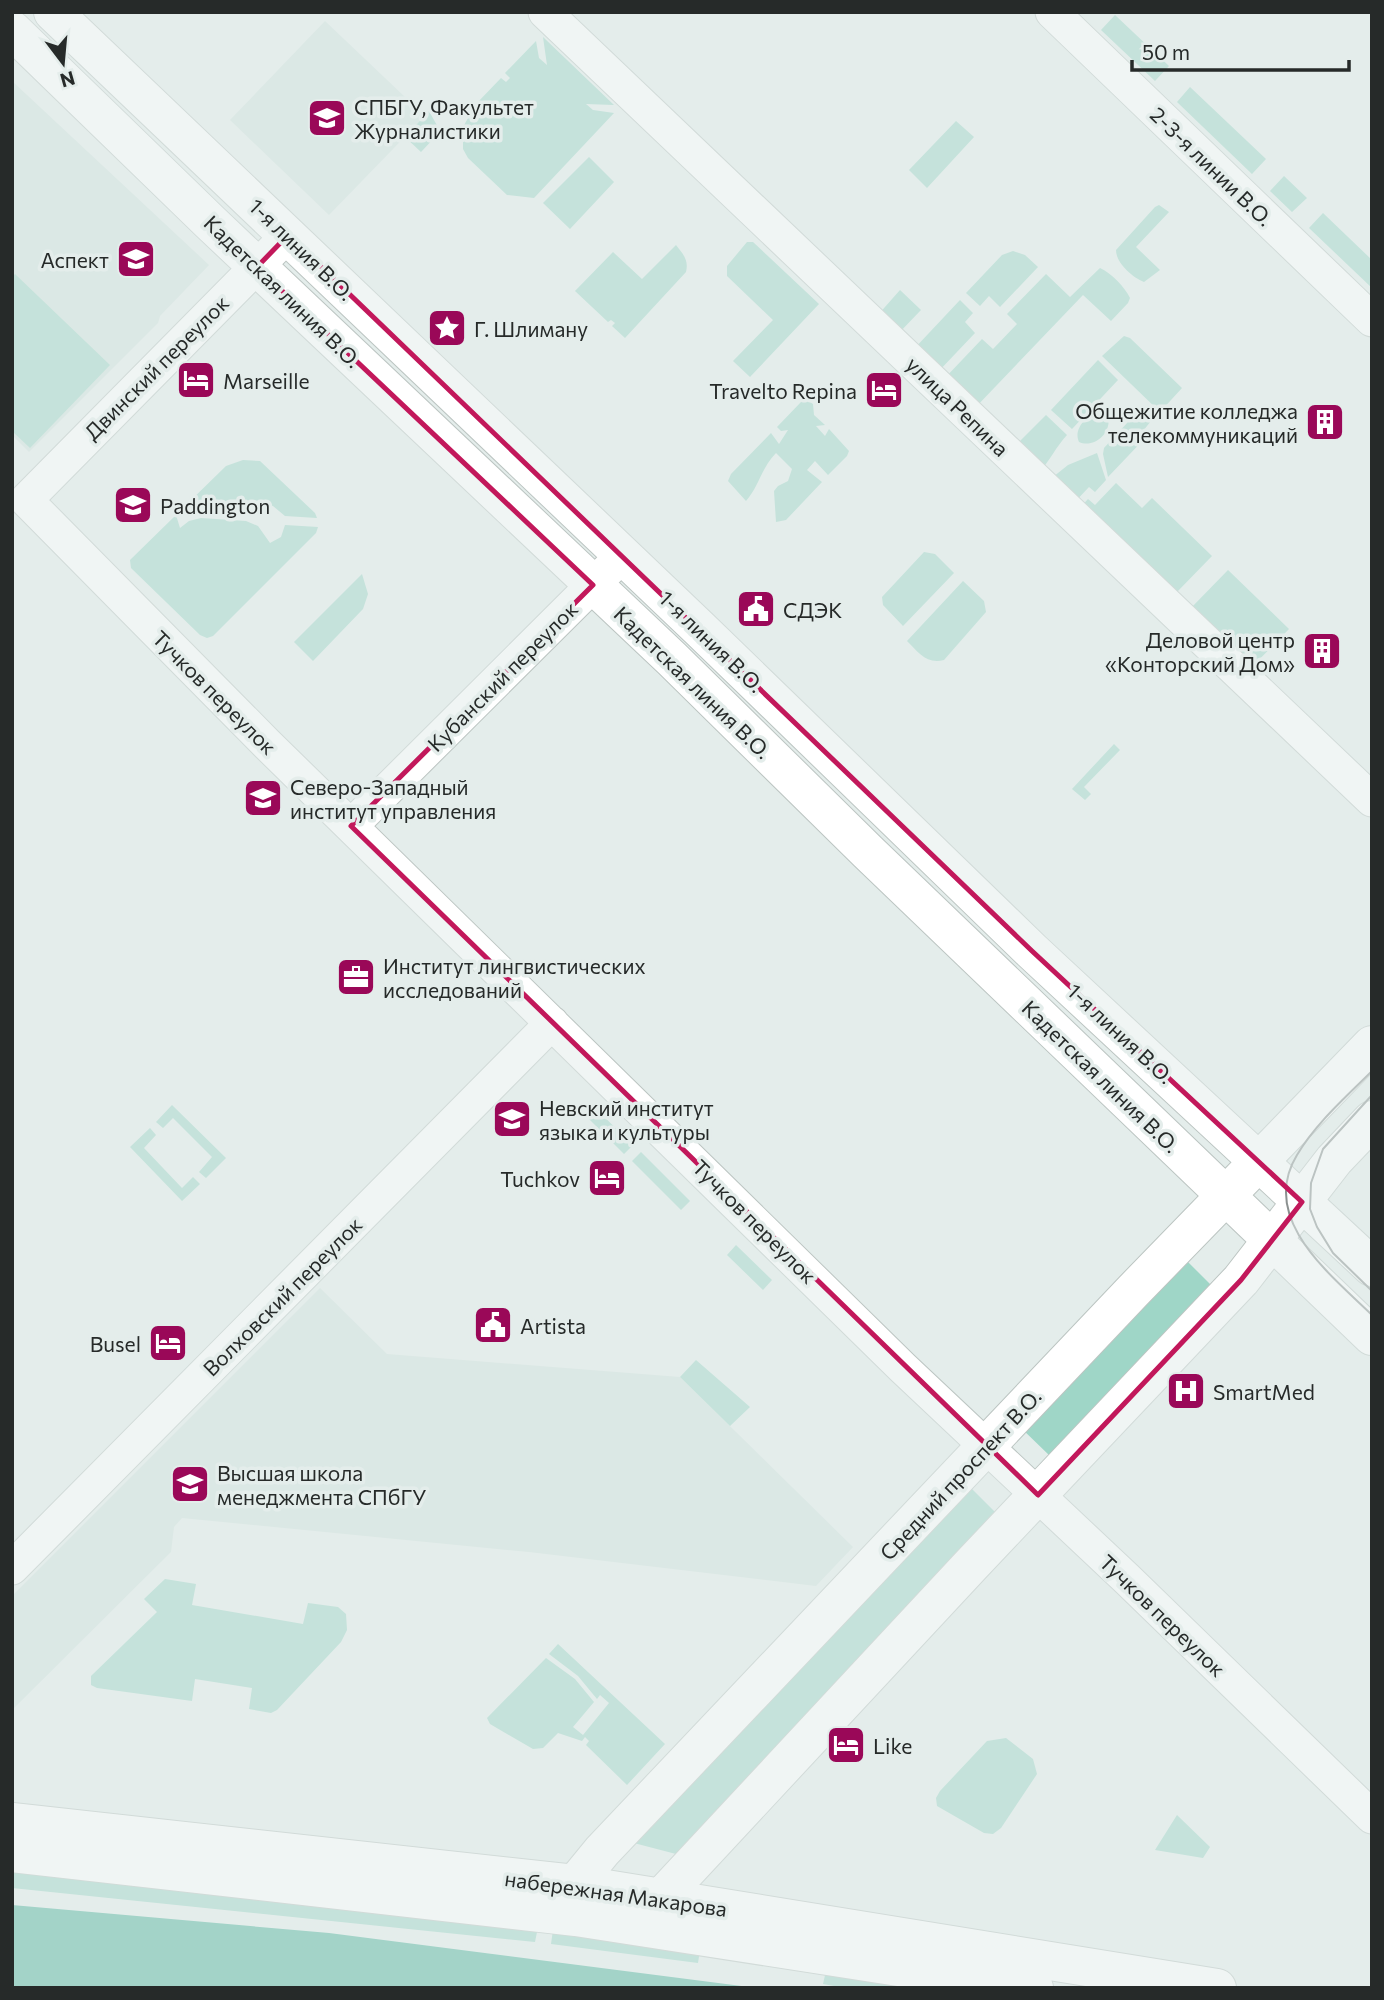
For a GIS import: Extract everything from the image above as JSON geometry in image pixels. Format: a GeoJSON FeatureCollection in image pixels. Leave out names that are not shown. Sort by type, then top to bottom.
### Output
{"type":"FeatureCollection","features":[{"type":"Feature","properties":{"kind":"main road","name":"1-я линия В.О."},"geometry":{"type":"LineString","coordinates":[[54,12],[623,555],[1032,951],[1372,1267]]}},
{"type":"Feature","properties":{"kind":"main road","name":"Кадетская линия В.О."},"geometry":{"type":"LineString","coordinates":[[12,30],[257,267],[593,585],[1372,1336]]}},
{"type":"Feature","properties":{"kind":"main road","name":"Средний проспект В.О."},"geometry":{"type":"LineString","coordinates":[[575,1901],[602,1852],[1372,1045]]}},
{"type":"Feature","properties":{"kind":"main road"},"geometry":{"type":"LineString","coordinates":[[631,1925],[661,1898],[1241,1280],[1334,1160],[1372,1120]]}},
{"type":"Feature","properties":{"kind":"main road","name":"набережная Макарова"},"geometry":{"type":"LineString","coordinates":[[12,1822],[575,1901],[631,1925],[1034,1988]]}},
{"type":"Feature","properties":{"kind":"main road","name":"набережная Макарова"},"geometry":{"type":"LineString","coordinates":[[12,1853],[575,1901],[661,1898],[1217,1988]]}},
{"type":"Feature","properties":{"kind":"street","name":"улица Репина"},"geometry":{"type":"LineString","coordinates":[[545,12],[1372,800]]}},
{"type":"Feature","properties":{"kind":"street","name":"2-3-я линии В.О."},"geometry":{"type":"LineString","coordinates":[[1052,12],[1372,320]]}},
{"type":"Feature","properties":{"kind":"street","name":"Двинский переулок"},"geometry":{"type":"LineString","coordinates":[[26,500],[288,236]]}},
{"type":"Feature","properties":{"kind":"street","name":"Тучков переулок"},"geometry":{"type":"LineString","coordinates":[[26,500],[552,1023],[986,1447],[1372,1817]]}},
{"type":"Feature","properties":{"kind":"street","name":"Кубанский переулок"},"geometry":{"type":"LineString","coordinates":[[351,826],[623,555]]}},
{"type":"Feature","properties":{"kind":"street","name":"Волховский переулок"},"geometry":{"type":"LineString","coordinates":[[12,1568],[552,1023]]}},
{"type":"Feature","properties":{"kind":"highlighted area"},"geometry":{"type":"Polygon","coordinates":[[[288,235],[1032,951],[1302,1202],[1241,1280],[1038,1495],[351,826],[593,585],[257,267],[288,235]]]}},
{"type":"Feature","properties":{"kind":"shaded area"},"geometry":{"type":"Polygon","coordinates":[[[1115,15],[1169,66],[1155,81],[1101,30],[1115,15]]]}},
{"type":"Feature","properties":{"kind":"shaded area","name":"СПБГУ, Факультет Журналистики"},"geometry":{"type":"Polygon","coordinates":[[[325,21],[425,116],[329,215],[230,120],[325,21]]]}},
{"type":"Feature","properties":{"kind":"shaded area"},"geometry":{"type":"Polygon","coordinates":[[[543,37],[614,105],[586,104],[593,110],[614,113],[534,198],[507,195],[468,158],[463,149],[463,127],[476,104],[501,78],[506,82],[510,78],[505,73],[536,41],[539,58],[547,65],[543,37]]]}},
{"type":"Feature","properties":{"kind":"shaded area"},"geometry":{"type":"Polygon","coordinates":[[[12,81],[209,265],[160,316],[158,323],[29,452],[12,435],[12,81]]]}},
{"type":"Feature","properties":{"kind":"shaded area"},"geometry":{"type":"Polygon","coordinates":[[[1190,87],[1266,159],[1252,174],[1177,102],[1190,87]]]}},
{"type":"Feature","properties":{"kind":"shaded area"},"geometry":{"type":"Polygon","coordinates":[[[429,111],[439,129],[437,135],[421,152],[405,137],[429,111]]]}},
{"type":"Feature","properties":{"kind":"shaded area"},"geometry":{"type":"Polygon","coordinates":[[[956,121],[974,137],[927,188],[909,170],[956,121]]]}},
{"type":"Feature","properties":{"kind":"shaded area"},"geometry":{"type":"Polygon","coordinates":[[[589,157],[614,182],[570,229],[543,203],[589,157]]]}},
{"type":"Feature","properties":{"kind":"shaded area"},"geometry":{"type":"Polygon","coordinates":[[[1284,176],[1307,198],[1292,212],[1270,191],[1284,176]]]}},
{"type":"Feature","properties":{"kind":"shaded area"},"geometry":{"type":"Polygon","coordinates":[[[1159,205],[1169,212],[1136,247],[1160,270],[1144,282],[1125,269],[1116,250],[1159,205]]]}},
{"type":"Feature","properties":{"kind":"shaded area"},"geometry":{"type":"Polygon","coordinates":[[[1323,213],[1372,260],[1372,288],[1309,228],[1323,213]]]}},
{"type":"Feature","properties":{"kind":"shaded area"},"geometry":{"type":"Polygon","coordinates":[[[747,242],[753,242],[819,304],[750,377],[733,361],[773,320],[727,276],[727,266],[747,242]]]}},
{"type":"Feature","properties":{"kind":"shaded area"},"geometry":{"type":"Polygon","coordinates":[[[676,245],[686,261],[686,272],[625,338],[612,326],[615,323],[611,320],[608,322],[575,291],[613,252],[642,279],[676,245]]]}},
{"type":"Feature","properties":{"kind":"shaded area"},"geometry":{"type":"Polygon","coordinates":[[[1013,251],[1025,255],[1038,267],[1000,307],[989,296],[980,306],[966,293],[1002,255],[1013,251]]]}},
{"type":"Feature","properties":{"kind":"shaded area"},"geometry":{"type":"Polygon","coordinates":[[[1100,268],[1125,289],[1130,298],[1111,321],[1083,295],[974,409],[943,380],[982,339],[993,349],[1017,324],[1007,314],[1046,274],[1070,297],[1100,268]]]}},
{"type":"Feature","properties":{"kind":"shaded area"},"geometry":{"type":"Polygon","coordinates":[[[15,274],[110,365],[30,448],[12,431],[12,277],[15,274]]]}},
{"type":"Feature","properties":{"kind":"shaded area"},"geometry":{"type":"Polygon","coordinates":[[[900,290],[921,310],[897,335],[877,316],[900,290]]]}},
{"type":"Feature","properties":{"kind":"shaded area"},"geometry":{"type":"Polygon","coordinates":[[[960,300],[973,313],[965,322],[975,333],[937,373],[913,350],[960,300]]]}},
{"type":"Feature","properties":{"kind":"shaded area"},"geometry":{"type":"Polygon","coordinates":[[[1124,336],[1130,338],[1182,388],[1160,412],[1102,356],[1124,336]]]}},
{"type":"Feature","properties":{"kind":"shaded area"},"geometry":{"type":"Polygon","coordinates":[[[1098,360],[1118,380],[1072,429],[1051,410],[1098,360]]]}},
{"type":"Feature","properties":{"kind":"shaded area"},"geometry":{"type":"Polygon","coordinates":[[[807,400],[813,404],[814,415],[825,425],[816,426],[825,436],[829,429],[849,451],[828,475],[815,461],[807,470],[822,482],[786,520],[776,522],[774,491],[788,481],[792,469],[776,453],[746,501],[728,481],[731,474],[771,433],[779,444],[788,430],[781,431],[777,427],[801,402],[807,400]]]}},
{"type":"Feature","properties":{"kind":"shaded area"},"geometry":{"type":"Polygon","coordinates":[[[1139,410],[1151,421],[1143,431],[1148,435],[1108,477],[1104,448],[1139,410]]]}},
{"type":"Feature","properties":{"kind":"shaded area"},"geometry":{"type":"Polygon","coordinates":[[[1099,411],[1107,414],[1109,420],[1106,432],[1092,443],[1079,442],[1079,428],[1099,411]]]}},
{"type":"Feature","properties":{"kind":"shaded area"},"geometry":{"type":"Polygon","coordinates":[[[1046,415],[1067,435],[1039,473],[1014,447],[1046,415]]]}},
{"type":"Feature","properties":{"kind":"shaded area"},"geometry":{"type":"Polygon","coordinates":[[[1097,453],[1106,480],[1095,492],[1089,487],[1072,505],[1048,481],[1068,465],[1097,453]]]}},
{"type":"Feature","properties":{"kind":"shaded area"},"geometry":{"type":"Polygon","coordinates":[[[243,460],[260,461],[315,513],[317,518],[285,516],[273,506],[261,504],[249,505],[233,512],[182,509],[226,466],[243,460]]]}},
{"type":"Feature","properties":{"kind":"shaded area"},"geometry":{"type":"Polygon","coordinates":[[[1116,483],[1142,508],[1152,498],[1212,556],[1177,592],[1077,511],[1088,499],[1095,505],[1116,483]]]}},
{"type":"Feature","properties":{"kind":"shaded area"},"geometry":{"type":"Polygon","coordinates":[[[176,515],[180,528],[189,521],[201,518],[246,521],[258,526],[270,543],[281,537],[285,525],[318,527],[316,533],[213,636],[207,638],[200,635],[131,568],[130,560],[176,515]]]}},
{"type":"Feature","properties":{"kind":"shaded area"},"geometry":{"type":"Polygon","coordinates":[[[924,552],[935,554],[954,573],[903,626],[883,605],[882,597],[924,552]]]}},
{"type":"Feature","properties":{"kind":"shaded area"},"geometry":{"type":"Polygon","coordinates":[[[1228,570],[1289,629],[1247,672],[1191,608],[1228,570]]]}},
{"type":"Feature","properties":{"kind":"shaded area"},"geometry":{"type":"Polygon","coordinates":[[[362,574],[368,594],[363,609],[313,661],[294,642],[362,574]]]}},
{"type":"Feature","properties":{"kind":"shaded area"},"geometry":{"type":"Polygon","coordinates":[[[963,581],[984,601],[986,612],[944,660],[928,659],[907,641],[963,581]]]}},
{"type":"Feature","properties":{"kind":"shaded area"},"geometry":{"type":"Polygon","coordinates":[[[1114,744],[1120,750],[1084,787],[1091,794],[1085,800],[1072,789],[1114,744]]]}},
{"type":"Feature","properties":{"kind":"shaded area"},"geometry":{"type":"Polygon","coordinates":[[[172,1105],[226,1158],[206,1178],[199,1172],[212,1157],[173,1118],[163,1128],[156,1122],[172,1105]]]}},
{"type":"Feature","properties":{"kind":"shaded area"},"geometry":{"type":"Polygon","coordinates":[[[593,1106],[633,1145],[624,1154],[585,1115],[593,1106]]]}},
{"type":"Feature","properties":{"kind":"shaded area"},"geometry":{"type":"Polygon","coordinates":[[[150,1128],[156,1135],[144,1148],[182,1188],[193,1177],[200,1184],[182,1201],[130,1147],[150,1128]]]}},
{"type":"Feature","properties":{"kind":"shaded area"},"geometry":{"type":"Polygon","coordinates":[[[641,1152],[690,1201],[681,1210],[632,1161],[641,1152]]]}},
{"type":"Feature","properties":{"kind":"shaded area"},"geometry":{"type":"Polygon","coordinates":[[[736,1245],[772,1280],[763,1290],[727,1255],[736,1245]]]}},
{"type":"Feature","properties":{"kind":"shaded area"},"geometry":{"type":"Polygon","coordinates":[[[1186,1260],[1215,1289],[1050,1456],[1020,1427],[1186,1260]]]}},
{"type":"Feature","properties":{"kind":"shaded area"},"geometry":{"type":"Polygon","coordinates":[[[320,1288],[387,1354],[680,1377],[853,1547],[816,1586],[529,1552],[182,1518],[174,1527],[171,1552],[12,1710],[12,1596],[320,1288]]]}},
{"type":"Feature","properties":{"kind":"shaded area"},"geometry":{"type":"Polygon","coordinates":[[[696,1360],[750,1407],[730,1426],[680,1377],[696,1360]]]}},
{"type":"Feature","properties":{"kind":"shaded area"},"geometry":{"type":"Polygon","coordinates":[[[968,1485],[996,1513],[676,1854],[630,1842],[968,1485]]]}},
{"type":"Feature","properties":{"kind":"shaded area"},"geometry":{"type":"Polygon","coordinates":[[[165,1579],[196,1584],[192,1605],[303,1624],[308,1603],[338,1607],[346,1614],[347,1630],[341,1642],[277,1710],[271,1713],[249,1709],[252,1688],[195,1679],[192,1701],[91,1685],[91,1676],[157,1612],[144,1599],[165,1579]]]}},
{"type":"Feature","properties":{"kind":"shaded area"},"geometry":{"type":"Polygon","coordinates":[[[558,1644],[665,1744],[627,1785],[586,1745],[589,1741],[585,1737],[582,1741],[558,1733],[543,1748],[533,1749],[490,1724],[487,1718],[546,1658],[575,1679],[594,1702],[573,1727],[583,1735],[609,1703],[600,1695],[597,1699],[578,1676],[549,1654],[558,1644]]]}},
{"type":"Feature","properties":{"kind":"shaded area"},"geometry":{"type":"Polygon","coordinates":[[[1006,1738],[1033,1759],[1037,1774],[1001,1828],[993,1834],[984,1833],[937,1806],[936,1798],[987,1741],[1006,1738]]]}},
{"type":"Feature","properties":{"kind":"shaded area"},"geometry":{"type":"Polygon","coordinates":[[[1177,1815],[1210,1847],[1203,1858],[1155,1850],[1177,1815]]]}},
{"type":"Feature","properties":{"kind":"shaded area"},"geometry":{"type":"Polygon","coordinates":[[[12,1869],[538,1927],[535,1942],[12,1888],[12,1869]]]}},
{"type":"Feature","properties":{"kind":"shaded area"},"geometry":{"type":"Polygon","coordinates":[[[12,1905],[329,1933],[757,1988],[12,1988],[12,1905]]]}},
{"type":"Feature","properties":{"kind":"shaded area"},"geometry":{"type":"Polygon","coordinates":[[[553,1930],[700,1950],[698,1963],[551,1944],[553,1930]]]}},
{"type":"Feature","properties":{"kind":"shaded area"},"geometry":{"type":"Polygon","coordinates":[[[826,1971],[931,1988],[845,1988],[823,1984],[826,1971]]]}},
{"type":"Feature","properties":{"kind":"tram line"},"geometry":{"type":"LineString","coordinates":[[1372,1071],[1313,1132],[1297,1155],[1287,1179],[1286,1201],[1304,1244],[1320,1264],[1372,1315]]}},
{"type":"Feature","properties":{"kind":"tram line"},"geometry":{"type":"LineString","coordinates":[[1372,1095],[1323,1149],[1311,1183],[1310,1209],[1317,1227],[1333,1253],[1372,1291]]}},
{"type":"Feature","properties":{"kind":"place","name":"СПБГУ, Факультет Журналистики"},"geometry":{"type":"Point","coordinates":[327,118]}},
{"type":"Feature","properties":{"kind":"place","name":"Аспект"},"geometry":{"type":"Point","coordinates":[136,259]}},
{"type":"Feature","properties":{"kind":"place","name":"Г. Шлиману"},"geometry":{"type":"Point","coordinates":[447,328]}},
{"type":"Feature","properties":{"kind":"place","name":"Marseille"},"geometry":{"type":"Point","coordinates":[196,380]}},
{"type":"Feature","properties":{"kind":"place","name":"Travelto Repina"},"geometry":{"type":"Point","coordinates":[884,390]}},
{"type":"Feature","properties":{"kind":"place","name":"Общежитие колледжа телекоммуникаций"},"geometry":{"type":"Point","coordinates":[1325,422]}},
{"type":"Feature","properties":{"kind":"place","name":"Paddington"},"geometry":{"type":"Point","coordinates":[133,505]}},
{"type":"Feature","properties":{"kind":"place","name":"СДЭК"},"geometry":{"type":"Point","coordinates":[756,609]}},
{"type":"Feature","properties":{"kind":"place","name":"Деловой центр «Конторский Дом»"},"geometry":{"type":"Point","coordinates":[1322,651]}},
{"type":"Feature","properties":{"kind":"place","name":"Северо-Западный институт управления"},"geometry":{"type":"Point","coordinates":[263,798]}},
{"type":"Feature","properties":{"kind":"place","name":"Институт лингвистических исследований"},"geometry":{"type":"Point","coordinates":[356,977]}},
{"type":"Feature","properties":{"kind":"place","name":"Невский институт языка и культуры"},"geometry":{"type":"Point","coordinates":[512,1119]}},
{"type":"Feature","properties":{"kind":"place","name":"Tuchkov"},"geometry":{"type":"Point","coordinates":[607,1178]}},
{"type":"Feature","properties":{"kind":"place","name":"Artista"},"geometry":{"type":"Point","coordinates":[493,1325]}},
{"type":"Feature","properties":{"kind":"place","name":"Busel"},"geometry":{"type":"Point","coordinates":[168,1343]}},
{"type":"Feature","properties":{"kind":"place","name":"SmartMed"},"geometry":{"type":"Point","coordinates":[1186,1391]}},
{"type":"Feature","properties":{"kind":"place","name":"Высшая школа менеджмента СПбГУ"},"geometry":{"type":"Point","coordinates":[190,1484]}},
{"type":"Feature","properties":{"kind":"place","name":"Like"},"geometry":{"type":"Point","coordinates":[846,1745]}}]}
